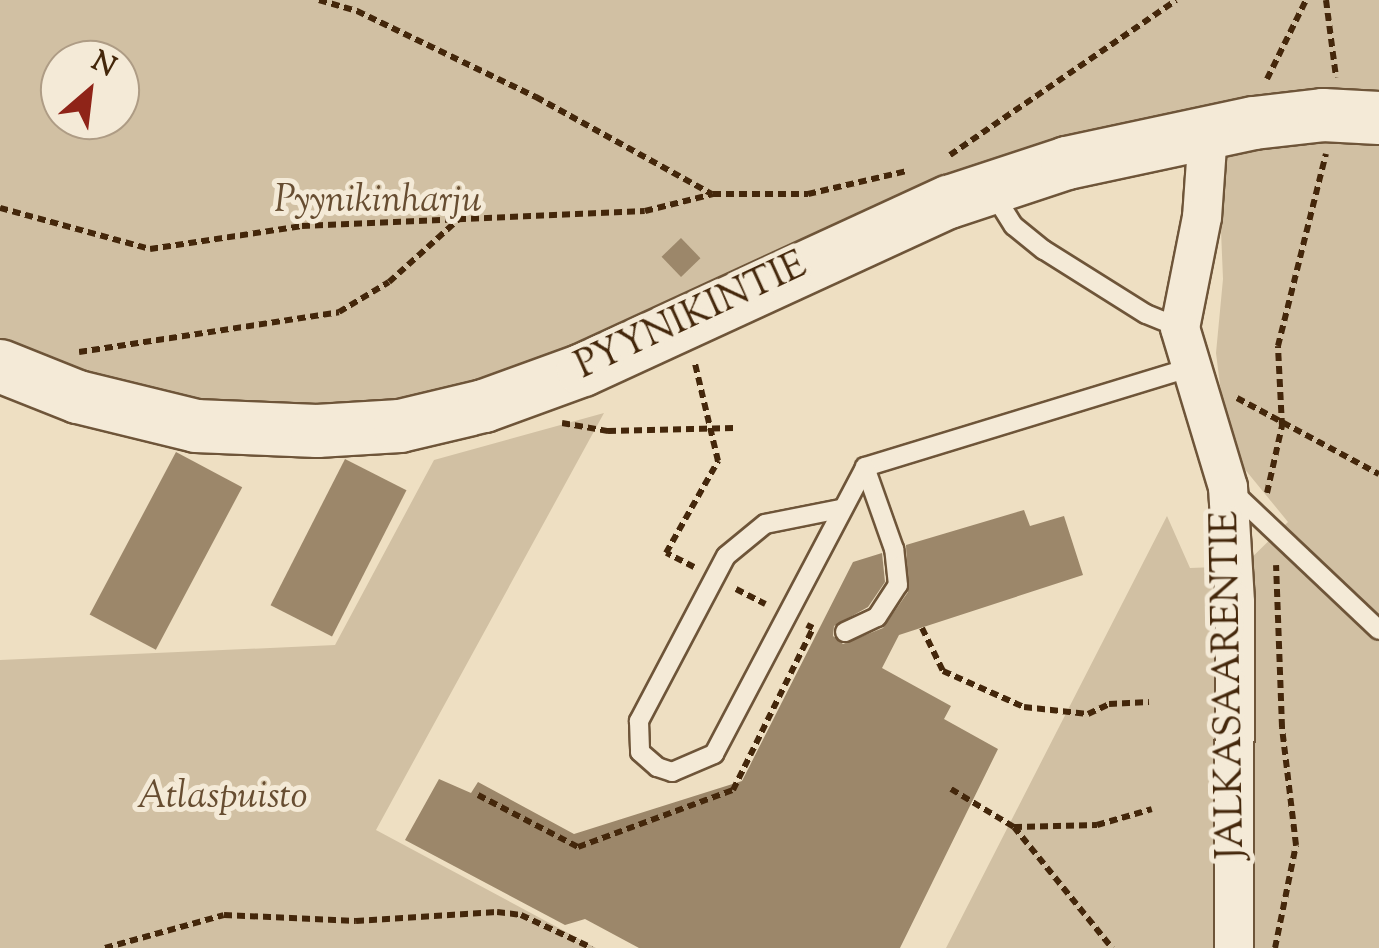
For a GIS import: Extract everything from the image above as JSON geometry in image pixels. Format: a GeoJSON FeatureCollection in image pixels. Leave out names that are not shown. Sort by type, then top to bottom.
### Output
{"type":"FeatureCollection","features":[{"type":"Feature","properties":{"kind":"street","name":"PYYNIKINTIE"},"geometry":{"type":"LineString","coordinates":[[0,366],[78,397],[196,426],[317,432],[400,426],[484,406],[583,370],[959,185],[1231,128],[1356,117]]}},
{"type":"Feature","properties":{"kind":"street","name":"JALKASAARENTIE"},"geometry":{"type":"LineString","coordinates":[[1231,128],[1202,217],[1180,328],[1228,487],[1235,603],[1234,948]]}},
{"type":"Feature","properties":{"kind":"lane"},"geometry":{"type":"LineString","coordinates":[[959,185],[1044,250],[1146,314],[1180,328]]}},
{"type":"Feature","properties":{"kind":"lane"},"geometry":{"type":"LineString","coordinates":[[840,509],[765,524],[740,542],[714,578],[638,721],[640,752],[656,766],[672,772],[714,754],[865,468],[1189,368]]}},
{"type":"Feature","properties":{"kind":"lane"},"geometry":{"type":"LineString","coordinates":[[845,632],[877,617],[898,585],[894,549],[865,468]]}},
{"type":"Feature","properties":{"kind":"lane"},"geometry":{"type":"LineString","coordinates":[[1228,487],[1379,630]]}},
{"type":"Feature","properties":{"kind":"path"},"geometry":{"type":"LineString","coordinates":[[319,0],[357,11],[536,97],[713,194]]}},
{"type":"Feature","properties":{"kind":"path"},"geometry":{"type":"LineString","coordinates":[[0,208],[150,249],[302,226],[645,211],[713,194],[808,194],[959,185],[1176,0]]}},
{"type":"Feature","properties":{"kind":"path"},"geometry":{"type":"LineString","coordinates":[[1231,128],[1306,0]]}},
{"type":"Feature","properties":{"kind":"path"},"geometry":{"type":"LineString","coordinates":[[1275,948],[1296,844],[1282,727],[1275,529],[1266,495],[1282,426],[1278,346],[1356,117],[1326,0]]}},
{"type":"Feature","properties":{"kind":"path"},"geometry":{"type":"LineString","coordinates":[[71,356],[338,312],[389,282],[460,219]]}},
{"type":"Feature","properties":{"kind":"path"},"geometry":{"type":"LineString","coordinates":[[692,353],[716,433],[718,461],[666,554],[813,628]]}},
{"type":"Feature","properties":{"kind":"path"},"geometry":{"type":"LineString","coordinates":[[1189,368],[1282,426],[1379,474]]}},
{"type":"Feature","properties":{"kind":"path"},"geometry":{"type":"LineString","coordinates":[[553,422],[608,431],[667,425],[716,433],[734,428]]}},
{"type":"Feature","properties":{"kind":"path"},"geometry":{"type":"LineString","coordinates":[[922,628],[942,671],[1024,707],[1088,714],[1109,704],[1149,702]]}},
{"type":"Feature","properties":{"kind":"path"},"geometry":{"type":"LineString","coordinates":[[951,788],[1014,826],[1112,948]]}},
{"type":"Feature","properties":{"kind":"path"},"geometry":{"type":"LineString","coordinates":[[1014,826],[1097,825],[1152,809]]}},
{"type":"Feature","properties":{"kind":"path"},"geometry":{"type":"LineString","coordinates":[[105,948],[224,915],[356,921],[497,912],[521,915],[592,948]]}},
{"type":"Feature","properties":{"kind":"green space","name":"Pyynikinharju"},"geometry":{"type":"Polygon","coordinates":[[[0,0],[1379,0],[1379,948],[946,948],[1167,516],[1190,568],[1243,566],[1288,522],[1243,467],[1224,417],[1216,353],[1223,279],[1216,110],[629,347],[423,408],[156,401],[0,343],[0,0]]]}},
{"type":"Feature","properties":{"kind":"green space","name":"Atlaspuisto"},"geometry":{"type":"Polygon","coordinates":[[[604,413],[376,830],[596,948],[0,948],[0,660],[335,645],[434,460],[604,413]]]}},
{"type":"Feature","properties":{"kind":"building"},"geometry":{"type":"Polygon","coordinates":[[[681,238],[700,258],[681,277],[662,257],[681,238]]]}},
{"type":"Feature","properties":{"kind":"building"},"geometry":{"type":"Polygon","coordinates":[[[176,452],[242,487],[156,650],[90,614],[176,452]]]}},
{"type":"Feature","properties":{"kind":"building"},"geometry":{"type":"Polygon","coordinates":[[[345,459],[406,490],[332,636],[271,605],[345,459]]]}},
{"type":"Feature","properties":{"kind":"building"},"geometry":{"type":"Polygon","coordinates":[[[1024,510],[1030,526],[1064,516],[1083,575],[899,635],[882,668],[951,706],[944,719],[998,749],[900,948],[639,948],[585,919],[565,925],[405,840],[439,779],[471,793],[478,782],[574,834],[742,781],[853,562],[882,553],[885,582],[868,607],[834,626],[833,636],[843,644],[883,628],[908,592],[906,545],[1024,510]]]}}]}
